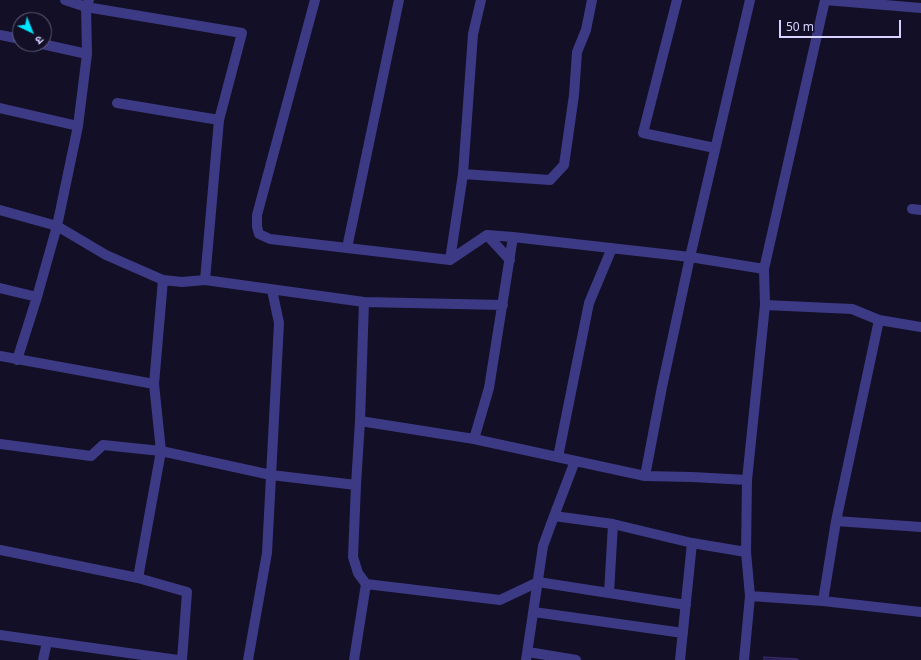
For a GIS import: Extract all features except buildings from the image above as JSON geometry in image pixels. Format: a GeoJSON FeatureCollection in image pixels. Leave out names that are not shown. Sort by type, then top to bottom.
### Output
{"type":"FeatureCollection","features":[{"type":"Feature","properties":{"kind":"street"},"geometry":{"type":"LineString","coordinates":[[65,0],[242,33],[219,120],[205,280]]}},
{"type":"Feature","properties":{"kind":"street"},"geometry":{"type":"LineString","coordinates":[[315,0],[257,215],[257,227],[259,234],[270,239],[450,260],[487,235],[513,236],[690,257],[764,269]]}},
{"type":"Feature","properties":{"kind":"street"},"geometry":{"type":"LineString","coordinates":[[347,248],[399,0]]}},
{"type":"Feature","properties":{"kind":"street"},"geometry":{"type":"LineString","coordinates":[[450,260],[463,174],[473,34],[481,0]]}},
{"type":"Feature","properties":{"kind":"street"},"geometry":{"type":"LineString","coordinates":[[463,174],[550,180],[564,165],[574,95],[578,52],[586,30],[592,0]]}},
{"type":"Feature","properties":{"kind":"street"},"geometry":{"type":"LineString","coordinates":[[677,0],[643,133],[716,148]]}},
{"type":"Feature","properties":{"kind":"street"},"geometry":{"type":"LineString","coordinates":[[645,476],[662,387],[690,257],[750,0]]}},
{"type":"Feature","properties":{"kind":"street"},"geometry":{"type":"LineString","coordinates":[[744,660],[750,596],[746,552],[747,480],[765,305],[764,269],[824,0],[921,8]]}},
{"type":"Feature","properties":{"kind":"street"},"geometry":{"type":"LineString","coordinates":[[17,360],[38,297],[57,226],[78,126],[87,54],[88,4]]}},
{"type":"Feature","properties":{"kind":"street"},"geometry":{"type":"LineString","coordinates":[[0,35],[12,37]]}},
{"type":"Feature","properties":{"kind":"street"},"geometry":{"type":"LineString","coordinates":[[52,46],[87,54]]}},
{"type":"Feature","properties":{"kind":"street"},"geometry":{"type":"LineString","coordinates":[[117,103],[219,120]]}},
{"type":"Feature","properties":{"kind":"street"},"geometry":{"type":"LineString","coordinates":[[0,108],[78,126]]}},
{"type":"Feature","properties":{"kind":"street"},"geometry":{"type":"LineString","coordinates":[[0,210],[57,226],[106,255],[163,280],[182,282],[205,280],[364,302],[503,305]]}},
{"type":"Feature","properties":{"kind":"street"},"geometry":{"type":"LineString","coordinates":[[487,235],[510,260]]}},
{"type":"Feature","properties":{"kind":"street"},"geometry":{"type":"LineString","coordinates":[[474,439],[490,388],[513,236]]}},
{"type":"Feature","properties":{"kind":"street"},"geometry":{"type":"LineString","coordinates":[[558,458],[589,303],[612,248]]}},
{"type":"Feature","properties":{"kind":"street"},"geometry":{"type":"LineString","coordinates":[[138,578],[161,451],[154,384],[163,280]]}},
{"type":"Feature","properties":{"kind":"street"},"geometry":{"type":"LineString","coordinates":[[0,288],[38,297]]}},
{"type":"Feature","properties":{"kind":"street"},"geometry":{"type":"LineString","coordinates":[[248,660],[267,553],[279,323],[272,290]]}},
{"type":"Feature","properties":{"kind":"street"},"geometry":{"type":"LineString","coordinates":[[354,660],[366,584],[358,573],[353,557],[364,302]]}},
{"type":"Feature","properties":{"kind":"street"},"geometry":{"type":"LineString","coordinates":[[765,305],[852,309],[879,320],[921,327]]}},
{"type":"Feature","properties":{"kind":"street"},"geometry":{"type":"LineString","coordinates":[[823,601],[836,521],[879,320]]}},
{"type":"Feature","properties":{"kind":"street"},"geometry":{"type":"LineString","coordinates":[[0,356],[154,384]]}},
{"type":"Feature","properties":{"kind":"street"},"geometry":{"type":"LineString","coordinates":[[360,421],[474,439],[645,476],[747,480]]}},
{"type":"Feature","properties":{"kind":"street"},"geometry":{"type":"LineString","coordinates":[[0,444],[90,456],[103,445],[161,451],[270,475],[356,485]]}},
{"type":"Feature","properties":{"kind":"street"},"geometry":{"type":"LineString","coordinates":[[575,461],[543,546],[527,656],[576,660]]}},
{"type":"Feature","properties":{"kind":"street"},"geometry":{"type":"LineString","coordinates":[[554,516],[613,524],[692,543],[746,552]]}},
{"type":"Feature","properties":{"kind":"street"},"geometry":{"type":"LineString","coordinates":[[836,521],[921,528]]}},
{"type":"Feature","properties":{"kind":"street"},"geometry":{"type":"LineString","coordinates":[[609,594],[613,524]]}},
{"type":"Feature","properties":{"kind":"street"},"geometry":{"type":"LineString","coordinates":[[680,660],[692,543]]}},
{"type":"Feature","properties":{"kind":"street"},"geometry":{"type":"LineString","coordinates":[[0,550],[138,578],[187,592],[182,660]]}},
{"type":"Feature","properties":{"kind":"street"},"geometry":{"type":"LineString","coordinates":[[366,584],[500,600],[538,582],[686,605]]}},
{"type":"Feature","properties":{"kind":"street"},"geometry":{"type":"LineString","coordinates":[[750,596],[823,601],[921,612]]}},
{"type":"Feature","properties":{"kind":"street"},"geometry":{"type":"LineString","coordinates":[[534,612],[683,633]]}},
{"type":"Feature","properties":{"kind":"street"},"geometry":{"type":"LineString","coordinates":[[0,636],[178,660]]}},
{"type":"Feature","properties":{"kind":"street"},"geometry":{"type":"LineString","coordinates":[[43,660],[47,642]]}}]}
